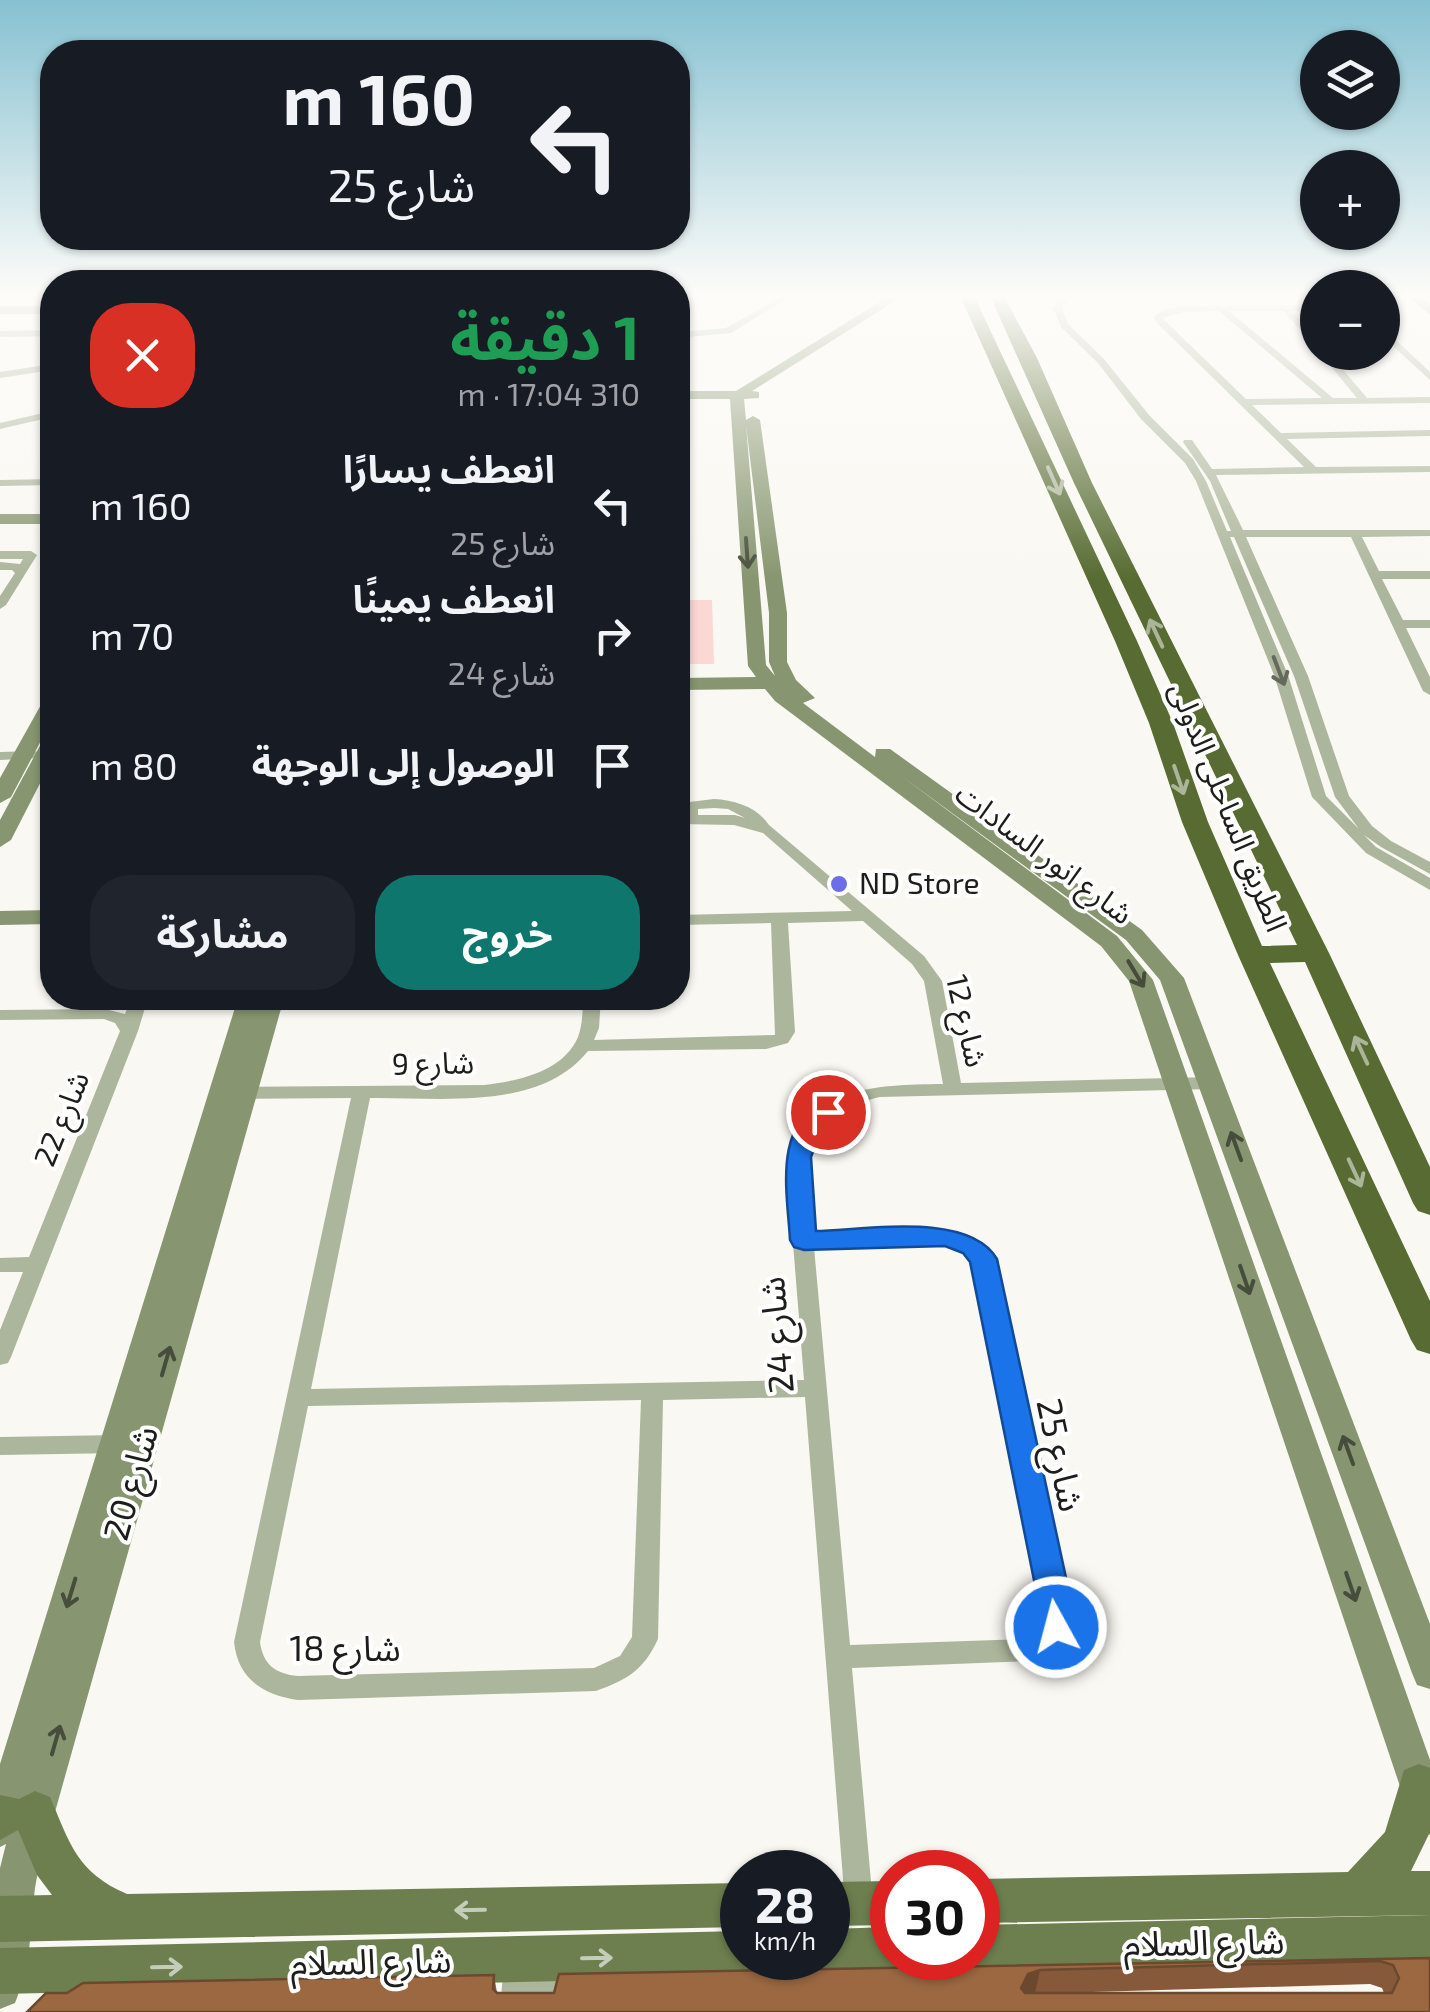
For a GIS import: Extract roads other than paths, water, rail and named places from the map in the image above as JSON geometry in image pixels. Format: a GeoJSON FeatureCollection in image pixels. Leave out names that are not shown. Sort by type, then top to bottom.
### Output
{"type":"FeatureCollection","features":[{"type":"Feature","properties":{"kind":"highway","name":"الطريق الساحلى الدولى"},"geometry":{"type":"LineString","coordinates":[[1018,392],[1161,723],[1194,822],[1430,1340]]}},
{"type":"Feature","properties":{"kind":"highway","name":"الطريق الساحلى الدولى"},"geometry":{"type":"LineString","coordinates":[[1034,392],[1083,482],[1315,953],[1430,1203]]}},
{"type":"Feature","properties":{"kind":"highway"},"geometry":{"type":"LineString","coordinates":[[1252,955],[1315,953]]}},
{"type":"Feature","properties":{"kind":"main road"},"geometry":{"type":"LineString","coordinates":[[690,400],[722,405],[744,400],[756,392]]}},
{"type":"Feature","properties":{"kind":"main road"},"geometry":{"type":"LineString","coordinates":[[744,400],[755,650],[776,680]]}},
{"type":"Feature","properties":{"kind":"main road"},"geometry":{"type":"LineString","coordinates":[[744,400],[778,614],[776,680]]}},
{"type":"Feature","properties":{"kind":"main road"},"geometry":{"type":"LineString","coordinates":[[0,523],[40,522]]}},
{"type":"Feature","properties":{"kind":"main road"},"geometry":{"type":"LineString","coordinates":[[690,678],[738,666],[755,650]]}},
{"type":"Feature","properties":{"kind":"main road"},"geometry":{"type":"LineString","coordinates":[[690,680],[776,680]]}},
{"type":"Feature","properties":{"kind":"main road","name":"شارع انور السادات"},"geometry":{"type":"LineString","coordinates":[[776,680],[959,819],[1087,924],[1128,960],[1146,990],[1424,1800]]}},
{"type":"Feature","properties":{"kind":"main road"},"geometry":{"type":"LineString","coordinates":[[0,797],[40,751]]}},
{"type":"Feature","properties":{"kind":"main road"},"geometry":{"type":"LineString","coordinates":[[0,840],[40,751]]}},
{"type":"Feature","properties":{"kind":"main road","name":"شارع انور السادات"},"geometry":{"type":"LineString","coordinates":[[959,819],[1134,935],[1156,956],[1178,990],[1430,1674]]}},
{"type":"Feature","properties":{"kind":"main road"},"geometry":{"type":"LineString","coordinates":[[0,918],[40,917]]}},
{"type":"Feature","properties":{"kind":"main road"},"geometry":{"type":"LineString","coordinates":[[0,931],[40,930]]}},
{"type":"Feature","properties":{"kind":"main road","name":"شارع 20"},"geometry":{"type":"LineString","coordinates":[[233,1093],[248,1010]]}},
{"type":"Feature","properties":{"kind":"main road","name":"شارع 20"},"geometry":{"type":"LineString","coordinates":[[2,1976],[7,1919],[15,1887],[10,1818],[129,1444],[233,1093],[267,1010]]}},
{"type":"Feature","properties":{"kind":"main road"},"geometry":{"type":"LineString","coordinates":[[1290,1409],[1332,1406]]}},
{"type":"Feature","properties":{"kind":"main road"},"geometry":{"type":"LineString","coordinates":[[1355,1894],[1382,1874],[1403,1848],[1424,1800]]}},
{"type":"Feature","properties":{"kind":"main road"},"geometry":{"type":"LineString","coordinates":[[10,1818],[44,1847],[64,1877],[92,1901],[129,1916]]}},
{"type":"Feature","properties":{"kind":"main road","name":"شارع السلام"},"geometry":{"type":"LineString","coordinates":[[1000,1901],[1430,1893]]}},
{"type":"Feature","properties":{"kind":"main road","name":"شارع السلام"},"geometry":{"type":"LineString","coordinates":[[7,1919],[720,1905]]}},
{"type":"Feature","properties":{"kind":"main road","name":"شارع السلام"},"geometry":{"type":"LineString","coordinates":[[1000,1948],[1430,1938]]}},
{"type":"Feature","properties":{"kind":"main road","name":"شارع السلام"},"geometry":{"type":"LineString","coordinates":[[2,1976],[99,1969],[720,1955]]}},
{"type":"Feature","properties":{"kind":"main road"},"geometry":{"type":"LineString","coordinates":[[36,2012],[99,1969]]}},
{"type":"Feature","properties":{"kind":"street"},"geometry":{"type":"LineString","coordinates":[[1127,392],[1189,461],[1281,675],[1320,797],[1332,814],[1371,850],[1430,885]]}},
{"type":"Feature","properties":{"kind":"street"},"geometry":{"type":"LineString","coordinates":[[1142,392],[1210,472],[1301,676],[1342,796],[1367,829],[1430,870]]}},
{"type":"Feature","properties":{"kind":"street"},"geometry":{"type":"LineString","coordinates":[[1231,392],[1314,471]]}},
{"type":"Feature","properties":{"kind":"street"},"geometry":{"type":"LineString","coordinates":[[1320,392],[1331,401]]}},
{"type":"Feature","properties":{"kind":"street"},"geometry":{"type":"LineString","coordinates":[[1357,392],[1365,401]]}},
{"type":"Feature","properties":{"kind":"street"},"geometry":{"type":"LineString","coordinates":[[1242,402],[1430,400]]}},
{"type":"Feature","properties":{"kind":"street"},"geometry":{"type":"LineString","coordinates":[[0,426],[40,417]]}},
{"type":"Feature","properties":{"kind":"street"},"geometry":{"type":"LineString","coordinates":[[1277,436],[1430,433]]}},
{"type":"Feature","properties":{"kind":"street"},"geometry":{"type":"LineString","coordinates":[[1210,472],[1430,469]]}},
{"type":"Feature","properties":{"kind":"street"},"geometry":{"type":"LineString","coordinates":[[0,483],[40,485]]}},
{"type":"Feature","properties":{"kind":"street"},"geometry":{"type":"LineString","coordinates":[[1223,534],[1430,533]]}},
{"type":"Feature","properties":{"kind":"street"},"geometry":{"type":"LineString","coordinates":[[1355,534],[1430,691]]}},
{"type":"Feature","properties":{"kind":"street"},"geometry":{"type":"LineString","coordinates":[[0,555],[32,555],[0,605]]}},
{"type":"Feature","properties":{"kind":"street"},"geometry":{"type":"LineString","coordinates":[[0,566],[16,567],[21,572]]}},
{"type":"Feature","properties":{"kind":"street"},"geometry":{"type":"LineString","coordinates":[[1375,575],[1430,575]]}},
{"type":"Feature","properties":{"kind":"street"},"geometry":{"type":"LineString","coordinates":[[1398,624],[1430,624]]}},
{"type":"Feature","properties":{"kind":"street"},"geometry":{"type":"LineString","coordinates":[[0,756],[40,751]]}},
{"type":"Feature","properties":{"kind":"street","name":"شارع 12"},"geometry":{"type":"LineString","coordinates":[[690,820],[735,820],[774,834],[930,974],[953,1088]]}},
{"type":"Feature","properties":{"kind":"street"},"geometry":{"type":"LineString","coordinates":[[690,920],[868,916]]}},
{"type":"Feature","properties":{"kind":"street"},"geometry":{"type":"LineString","coordinates":[[591,1010],[590,1028],[582,1046],[766,1043],[782,1039],[786,1032],[780,918]]}},
{"type":"Feature","properties":{"kind":"street"},"geometry":{"type":"LineString","coordinates":[[0,1015],[40,1010]]}},
{"type":"Feature","properties":{"kind":"street"},"geometry":{"type":"LineString","coordinates":[[89,1010],[111,1014],[125,1022],[129,1031]]}},
{"type":"Feature","properties":{"kind":"street","name":"شارع 22"},"geometry":{"type":"LineString","coordinates":[[0,1357],[136,1010]]}},
{"type":"Feature","properties":{"kind":"street","name":"شارع 9"},"geometry":{"type":"LineString","coordinates":[[233,1093],[511,1088],[558,1069],[582,1046]]}},
{"type":"Feature","properties":{"kind":"street","name":"شارع 24"},"geometry":{"type":"LineString","coordinates":[[861,1951],[798,1157],[814,1125],[837,1106],[868,1093],[1212,1083]]}},
{"type":"Feature","properties":{"kind":"street","name":"شارع 18"},"geometry":{"type":"LineString","coordinates":[[362,1092],[248,1642],[250,1661],[262,1677],[272,1684],[298,1688],[596,1678],[629,1664],[645,1639],[652,1392]]}},
{"type":"Feature","properties":{"kind":"street","name":"شارع 25"},"geometry":{"type":"LineString","coordinates":[[804,1240],[947,1237],[973,1247],[983,1259],[1058,1619],[1047,1642],[1030,1650],[839,1657]]}},
{"type":"Feature","properties":{"kind":"street"},"geometry":{"type":"LineString","coordinates":[[0,1265],[36,1264]]}},
{"type":"Feature","properties":{"kind":"street"},"geometry":{"type":"LineString","coordinates":[[298,1398],[817,1388]]}},
{"type":"Feature","properties":{"kind":"street"},"geometry":{"type":"LineString","coordinates":[[0,1446],[129,1444]]}},
{"type":"Feature","properties":{"kind":"street"},"geometry":{"type":"LineString","coordinates":[[515,2012],[532,1959]]}},
{"type":"Feature","properties":{"kind":"street"},"geometry":{"type":"LineString","coordinates":[[532,1959],[542,2012]]}},
{"type":"Feature","properties":{"kind":"place","name":"ND Store"},"geometry":{"type":"Point","coordinates":[839,884]}}]}
